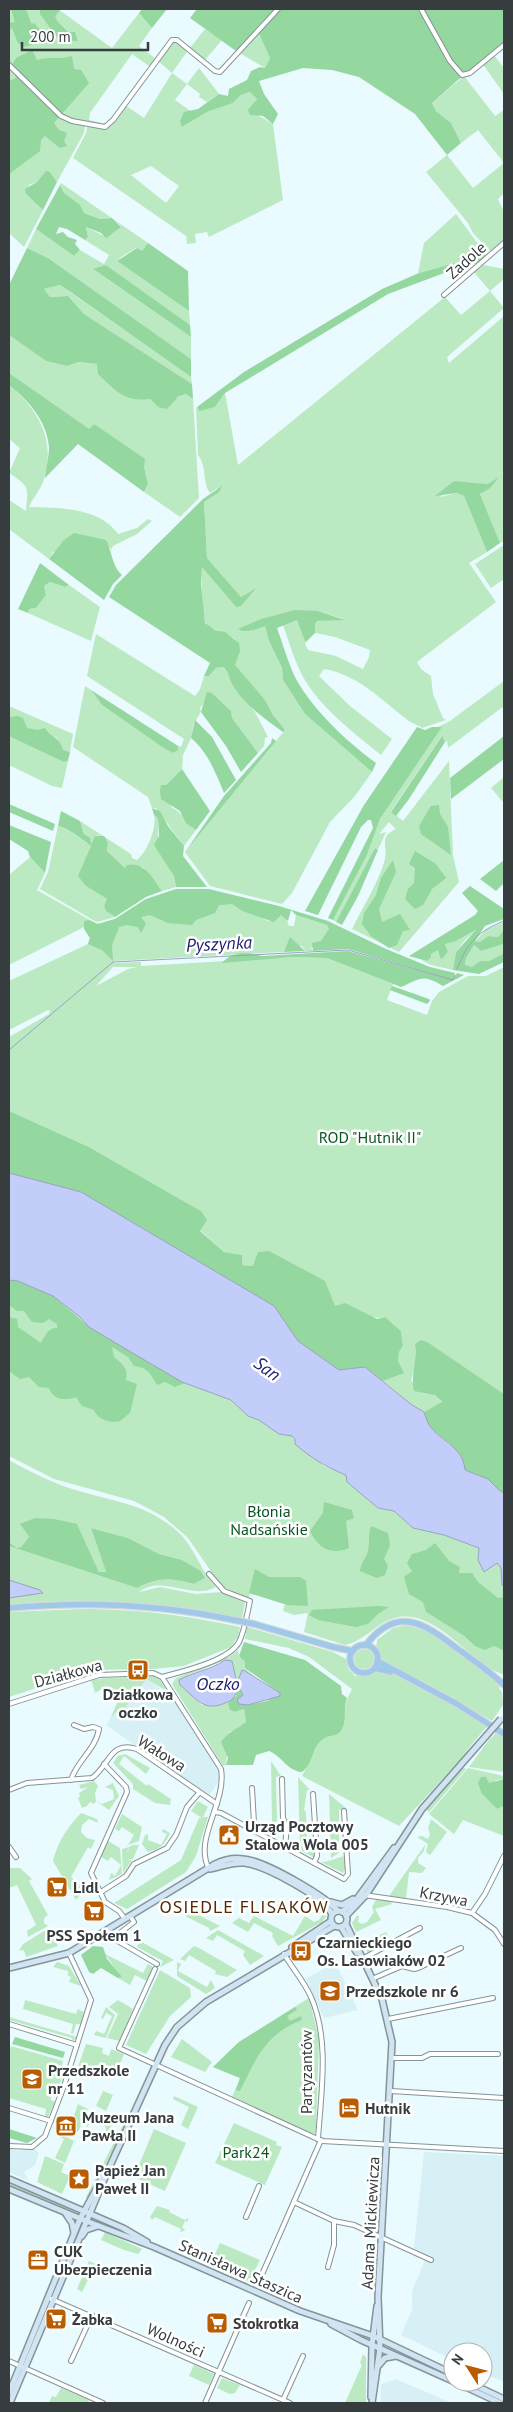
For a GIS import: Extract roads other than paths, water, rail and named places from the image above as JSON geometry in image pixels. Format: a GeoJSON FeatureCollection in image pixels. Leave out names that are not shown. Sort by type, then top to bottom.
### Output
{"type":"FeatureCollection","features":[{"type":"Feature","properties":{"kind":"main road"},"geometry":{"type":"LineString","coordinates":[[9,1608],[58,1605],[113,1605],[180,1611],[254,1624],[333,1648],[353,1651]]}},
{"type":"Feature","properties":{"kind":"main road"},"geometry":{"type":"LineString","coordinates":[[366,1645],[382,1629],[403,1621],[422,1624],[504,1685]]}},
{"type":"Feature","properties":{"kind":"main road"},"geometry":{"type":"LineString","coordinates":[[372,1648],[382,1629]]}},
{"type":"Feature","properties":{"kind":"main road"},"geometry":{"type":"LineString","coordinates":[[366,1645],[372,1648],[376,1653],[377,1661],[375,1668],[367,1673],[358,1672],[352,1666],[350,1657],[353,1651],[359,1646],[366,1645]]}},
{"type":"Feature","properties":{"kind":"main road"},"geometry":{"type":"LineString","coordinates":[[333,1648],[350,1657]]}},
{"type":"Feature","properties":{"kind":"main road"},"geometry":{"type":"LineString","coordinates":[[377,1661],[452,1702],[504,1734]]}},
{"type":"Feature","properties":{"kind":"main road"},"geometry":{"type":"LineString","coordinates":[[375,1668],[396,1673]]}},
{"type":"Feature","properties":{"kind":"main road"},"geometry":{"type":"LineString","coordinates":[[494,1676],[504,1681]]}},
{"type":"Feature","properties":{"kind":"street"},"geometry":{"type":"LineString","coordinates":[[9,65],[55,111],[67,119],[105,127],[172,40],[177,40],[215,71],[220,72],[278,9]]}},
{"type":"Feature","properties":{"kind":"street"},"geometry":{"type":"LineString","coordinates":[[421,9],[450,60],[462,75],[470,73],[504,45]]}},
{"type":"Feature","properties":{"kind":"street","name":"Zadole"},"geometry":{"type":"LineString","coordinates":[[444,295],[504,243]]}},
{"type":"Feature","properties":{"kind":"street"},"geometry":{"type":"LineString","coordinates":[[208,1574],[224,1591],[250,1601],[238,1644],[229,1652],[217,1658],[162,1677],[219,1766],[222,1775],[215,1812],[203,1850],[209,1869]]}},
{"type":"Feature","properties":{"kind":"street","name":"Działkowa"},"geometry":{"type":"LineString","coordinates":[[9,1704],[99,1675],[153,1673],[162,1677]]}},
{"type":"Feature","properties":{"kind":"street"},"geometry":{"type":"LineString","coordinates":[[332,1914],[342,1913],[363,1895],[430,1800],[503,1716]]}},
{"type":"Feature","properties":{"kind":"street"},"geometry":{"type":"LineString","coordinates":[[71,1780],[99,1732],[97,1727],[84,1729],[74,1725]]}},
{"type":"Feature","properties":{"kind":"street","name":"Wałowa"},"geometry":{"type":"LineString","coordinates":[[9,1790],[27,1784],[92,1778],[117,1748],[127,1746],[217,1804]]}},
{"type":"Feature","properties":{"kind":"street"},"geometry":{"type":"LineString","coordinates":[[104,1764],[126,1787],[128,1792],[91,1870],[91,1875],[106,1902],[134,1922],[117,1934],[116,1940],[156,1966],[119,2048],[319,2139],[387,2145],[504,2151]]}},
{"type":"Feature","properties":{"kind":"street"},"geometry":{"type":"LineString","coordinates":[[282,1779],[283,1818],[286,1822],[286,1842],[284,1846]]}},
{"type":"Feature","properties":{"kind":"street"},"geometry":{"type":"LineString","coordinates":[[251,1828],[254,1823],[252,1788]]}},
{"type":"Feature","properties":{"kind":"street"},"geometry":{"type":"LineString","coordinates":[[102,1892],[126,1876],[134,1864],[167,1848],[175,1836],[187,1807],[199,1793]]}},
{"type":"Feature","properties":{"kind":"street"},"geometry":{"type":"LineString","coordinates":[[313,1794],[317,1856],[314,1863]]}},
{"type":"Feature","properties":{"kind":"street"},"geometry":{"type":"LineString","coordinates":[[215,1812],[251,1828],[342,1879],[346,1878],[348,1874],[344,1811]]}},
{"type":"Feature","properties":{"kind":"street"},"geometry":{"type":"LineString","coordinates":[[9,1847],[16,1857]]}},
{"type":"Feature","properties":{"kind":"street"},"geometry":{"type":"LineString","coordinates":[[472,1913],[485,1894],[504,1856]]}},
{"type":"Feature","properties":{"kind":"street"},"geometry":{"type":"LineString","coordinates":[[9,1968],[69,1953],[223,1861],[250,1860],[299,1883],[328,1901],[342,1913],[343,1925],[333,1924],[223,1990],[188,2016],[171,2036],[109,2168],[74,2235],[54,2281],[51,2298],[25,2369],[10,2403]]}},
{"type":"Feature","properties":{"kind":"street"},"geometry":{"type":"LineString","coordinates":[[209,1869],[236,1863],[256,1866],[320,1901],[332,1914],[333,1924]]}},
{"type":"Feature","properties":{"kind":"street"},"geometry":{"type":"LineString","coordinates":[[328,1901],[345,1904],[363,1895]]}},
{"type":"Feature","properties":{"kind":"street","name":"Krzywa"},"geometry":{"type":"LineString","coordinates":[[363,1895],[448,1907],[472,1913],[495,1930],[504,1944]]}},
{"type":"Feature","properties":{"kind":"street","name":"Adama Mickiewicza"},"geometry":{"type":"LineString","coordinates":[[343,1925],[362,1959],[388,2019],[392,2058],[378,2303],[380,2348],[372,2403]]}},
{"type":"Feature","properties":{"kind":"street"},"geometry":{"type":"LineString","coordinates":[[362,1959],[420,1928]]}},
{"type":"Feature","properties":{"kind":"street"},"geometry":{"type":"LineString","coordinates":[[372,1980],[402,1966],[414,1970],[461,1948]]}},
{"type":"Feature","properties":{"kind":"street"},"geometry":{"type":"LineString","coordinates":[[9,2146],[27,2148],[37,2144],[45,2136],[91,2000],[69,1953]]}},
{"type":"Feature","properties":{"kind":"street","name":"Partyzantów"},"geometry":{"type":"LineString","coordinates":[[284,1954],[311,1996],[319,2022],[322,2070],[319,2139]]}},
{"type":"Feature","properties":{"kind":"street"},"geometry":{"type":"LineString","coordinates":[[388,2019],[493,1998]]}},
{"type":"Feature","properties":{"kind":"street"},"geometry":{"type":"LineString","coordinates":[[9,2024],[77,2045]]}},
{"type":"Feature","properties":{"kind":"street"},"geometry":{"type":"LineString","coordinates":[[392,2058],[422,2058],[430,2054],[498,2054]]}},
{"type":"Feature","properties":{"kind":"street"},"geometry":{"type":"LineString","coordinates":[[391,2091],[504,2098]]}},
{"type":"Feature","properties":{"kind":"street"},"geometry":{"type":"LineString","coordinates":[[9,2108],[51,2121]]}},
{"type":"Feature","properties":{"kind":"street"},"geometry":{"type":"LineString","coordinates":[[260,2279],[319,2139]]}},
{"type":"Feature","properties":{"kind":"street","name":"Stanisława Staszica"},"geometry":{"type":"LineString","coordinates":[[9,2179],[123,2228],[154,2247]]}},
{"type":"Feature","properties":{"kind":"street"},"geometry":{"type":"LineString","coordinates":[[246,2217],[259,2186]]}},
{"type":"Feature","properties":{"kind":"street","name":"Stanisława Staszica"},"geometry":{"type":"LineString","coordinates":[[9,2189],[66,2214],[154,2247],[319,2318],[372,2345],[443,2377]]}},
{"type":"Feature","properties":{"kind":"street"},"geometry":{"type":"LineString","coordinates":[[72,2207],[83,2204],[95,2196]]}},
{"type":"Feature","properties":{"kind":"street"},"geometry":{"type":"LineString","coordinates":[[95,2196],[97,2211],[104,2220]]}},
{"type":"Feature","properties":{"kind":"street"},"geometry":{"type":"LineString","coordinates":[[294,2202],[334,2221],[354,2225],[431,2260]]}},
{"type":"Feature","properties":{"kind":"street"},"geometry":{"type":"LineString","coordinates":[[66,2214],[72,2223],[74,2235]]}},
{"type":"Feature","properties":{"kind":"street"},"geometry":{"type":"LineString","coordinates":[[9,2393],[18,2366],[57,2288],[75,2246],[83,2220]]}},
{"type":"Feature","properties":{"kind":"street"},"geometry":{"type":"LineString","coordinates":[[328,2267],[334,2245],[334,2221]]}},
{"type":"Feature","properties":{"kind":"street"},"geometry":{"type":"LineString","coordinates":[[75,2246],[86,2230],[98,2226]]}},
{"type":"Feature","properties":{"kind":"street"},"geometry":{"type":"LineString","coordinates":[[57,2288],[60,2302]]}},
{"type":"Feature","properties":{"kind":"street","name":"Wolności"},"geometry":{"type":"LineString","coordinates":[[51,2298],[290,2403]]}},
{"type":"Feature","properties":{"kind":"street"},"geometry":{"type":"LineString","coordinates":[[205,2403],[249,2303]]}},
{"type":"Feature","properties":{"kind":"street","name":"Adama Mickiewicza"},"geometry":{"type":"LineString","coordinates":[[372,2403],[372,2345],[378,2303]]}},
{"type":"Feature","properties":{"kind":"street"},"geometry":{"type":"LineString","coordinates":[[71,2361],[92,2315]]}},
{"type":"Feature","properties":{"kind":"street","name":"Stanisława Staszica"},"geometry":{"type":"LineString","coordinates":[[319,2318],[373,2336],[443,2369]]}},
{"type":"Feature","properties":{"kind":"street"},"geometry":{"type":"LineString","coordinates":[[358,2330],[368,2329],[374,2322]]}},
{"type":"Feature","properties":{"kind":"street"},"geometry":{"type":"LineString","coordinates":[[283,2400],[303,2356]]}},
{"type":"Feature","properties":{"kind":"street"},"geometry":{"type":"LineString","coordinates":[[378,2367],[385,2358],[399,2357]]}},
{"type":"Feature","properties":{"kind":"street"},"geometry":{"type":"LineString","coordinates":[[9,2361],[103,2403]]}},
{"type":"Feature","properties":{"kind":"street","name":"Stanisława Staszica"},"geometry":{"type":"LineString","coordinates":[[476,2392],[500,2403]]}},
{"type":"Feature","properties":{"kind":"street"},"geometry":{"type":"LineString","coordinates":[[489,2392],[504,2399]]}},
{"type":"Feature","properties":{"kind":"water","name":"San"},"geometry":{"type":"Polygon","coordinates":[[[9,1173],[81,1192],[274,1306],[298,1341],[339,1370],[365,1367],[412,1405],[424,1412],[432,1429],[460,1455],[465,1470],[488,1479],[504,1493],[504,1587],[502,1585],[501,1568],[497,1563],[484,1572],[478,1560],[479,1548],[444,1535],[413,1528],[394,1511],[378,1508],[347,1482],[346,1475],[307,1454],[295,1444],[295,1439],[292,1436],[279,1434],[259,1420],[248,1416],[231,1400],[182,1382],[89,1327],[80,1317],[53,1296],[18,1281],[9,1280],[9,1173]]]}},
{"type":"Feature","properties":{"kind":"water"},"geometry":{"type":"Polygon","coordinates":[[[9,1580],[40,1590],[43,1593],[9,1598],[9,1580]]]}},
{"type":"Feature","properties":{"kind":"water","name":"Oczko"},"geometry":{"type":"Polygon","coordinates":[[[225,1660],[232,1661],[237,1683],[242,1670],[280,1693],[280,1696],[248,1705],[239,1704],[237,1700],[243,1695],[239,1688],[233,1699],[223,1704],[209,1706],[198,1701],[180,1685],[179,1680],[225,1660]]]}},
{"type":"Feature","properties":{"kind":"waterway","name":"Pyszynka"},"geometry":{"type":"LineString","coordinates":[[457,969],[474,939],[487,929],[504,921]]}},
{"type":"Feature","properties":{"kind":"waterway","name":"Pyszynka"},"geometry":{"type":"LineString","coordinates":[[9,1050],[113,962],[348,950],[453,980],[455,975]]}},
{"type":"Feature","properties":{"kind":"place","name":"Działkowa oczko"},"geometry":{"type":"Point","coordinates":[138,1670]}},
{"type":"Feature","properties":{"kind":"place","name":"Urząd Pocztowy Stalowa Wola 005"},"geometry":{"type":"Point","coordinates":[229,1835]}},
{"type":"Feature","properties":{"kind":"place","name":"Lidl"},"geometry":{"type":"Point","coordinates":[57,1887]}},
{"type":"Feature","properties":{"kind":"place","name":"PSS Społem 1"},"geometry":{"type":"Point","coordinates":[94,1911]}},
{"type":"Feature","properties":{"kind":"place","name":"Czarnieckiego Os. Lasowiaków 02"},"geometry":{"type":"Point","coordinates":[301,1951]}},
{"type":"Feature","properties":{"kind":"place","name":"Przedszkole nr 6"},"geometry":{"type":"Point","coordinates":[330,1991]}},
{"type":"Feature","properties":{"kind":"place","name":"Przedszkole nr 11"},"geometry":{"type":"Point","coordinates":[32,2079]}},
{"type":"Feature","properties":{"kind":"place","name":"Hutnik"},"geometry":{"type":"Point","coordinates":[349,2108]}},
{"type":"Feature","properties":{"kind":"place","name":"Muzeum Jana Pawła II"},"geometry":{"type":"Point","coordinates":[66,2126]}},
{"type":"Feature","properties":{"kind":"place","name":"Papież Jan Paweł II"},"geometry":{"type":"Point","coordinates":[79,2179]}},
{"type":"Feature","properties":{"kind":"place","name":"CUK Ubezpieczenia"},"geometry":{"type":"Point","coordinates":[38,2260]}},
{"type":"Feature","properties":{"kind":"place","name":"Żabka"},"geometry":{"type":"Point","coordinates":[56,2319]}},
{"type":"Feature","properties":{"kind":"place","name":"Stokrotka"},"geometry":{"type":"Point","coordinates":[217,2323]}},
{"type":"Feature","properties":{"kind":"district","name":"OSIEDLE FLISAKÓW"},"geometry":{"type":"Point","coordinates":[244,1907]}},
{"type":"Feature","properties":{"kind":"park label","name":"ROD \"Hutnik II\""},"geometry":{"type":"Point","coordinates":[370,1137]}},
{"type":"Feature","properties":{"kind":"park label","name":"Błonia Nadsańskie"},"geometry":{"type":"Point","coordinates":[269,1520]}},
{"type":"Feature","properties":{"kind":"park label","name":"Park24"},"geometry":{"type":"Point","coordinates":[246,2152]}}]}
